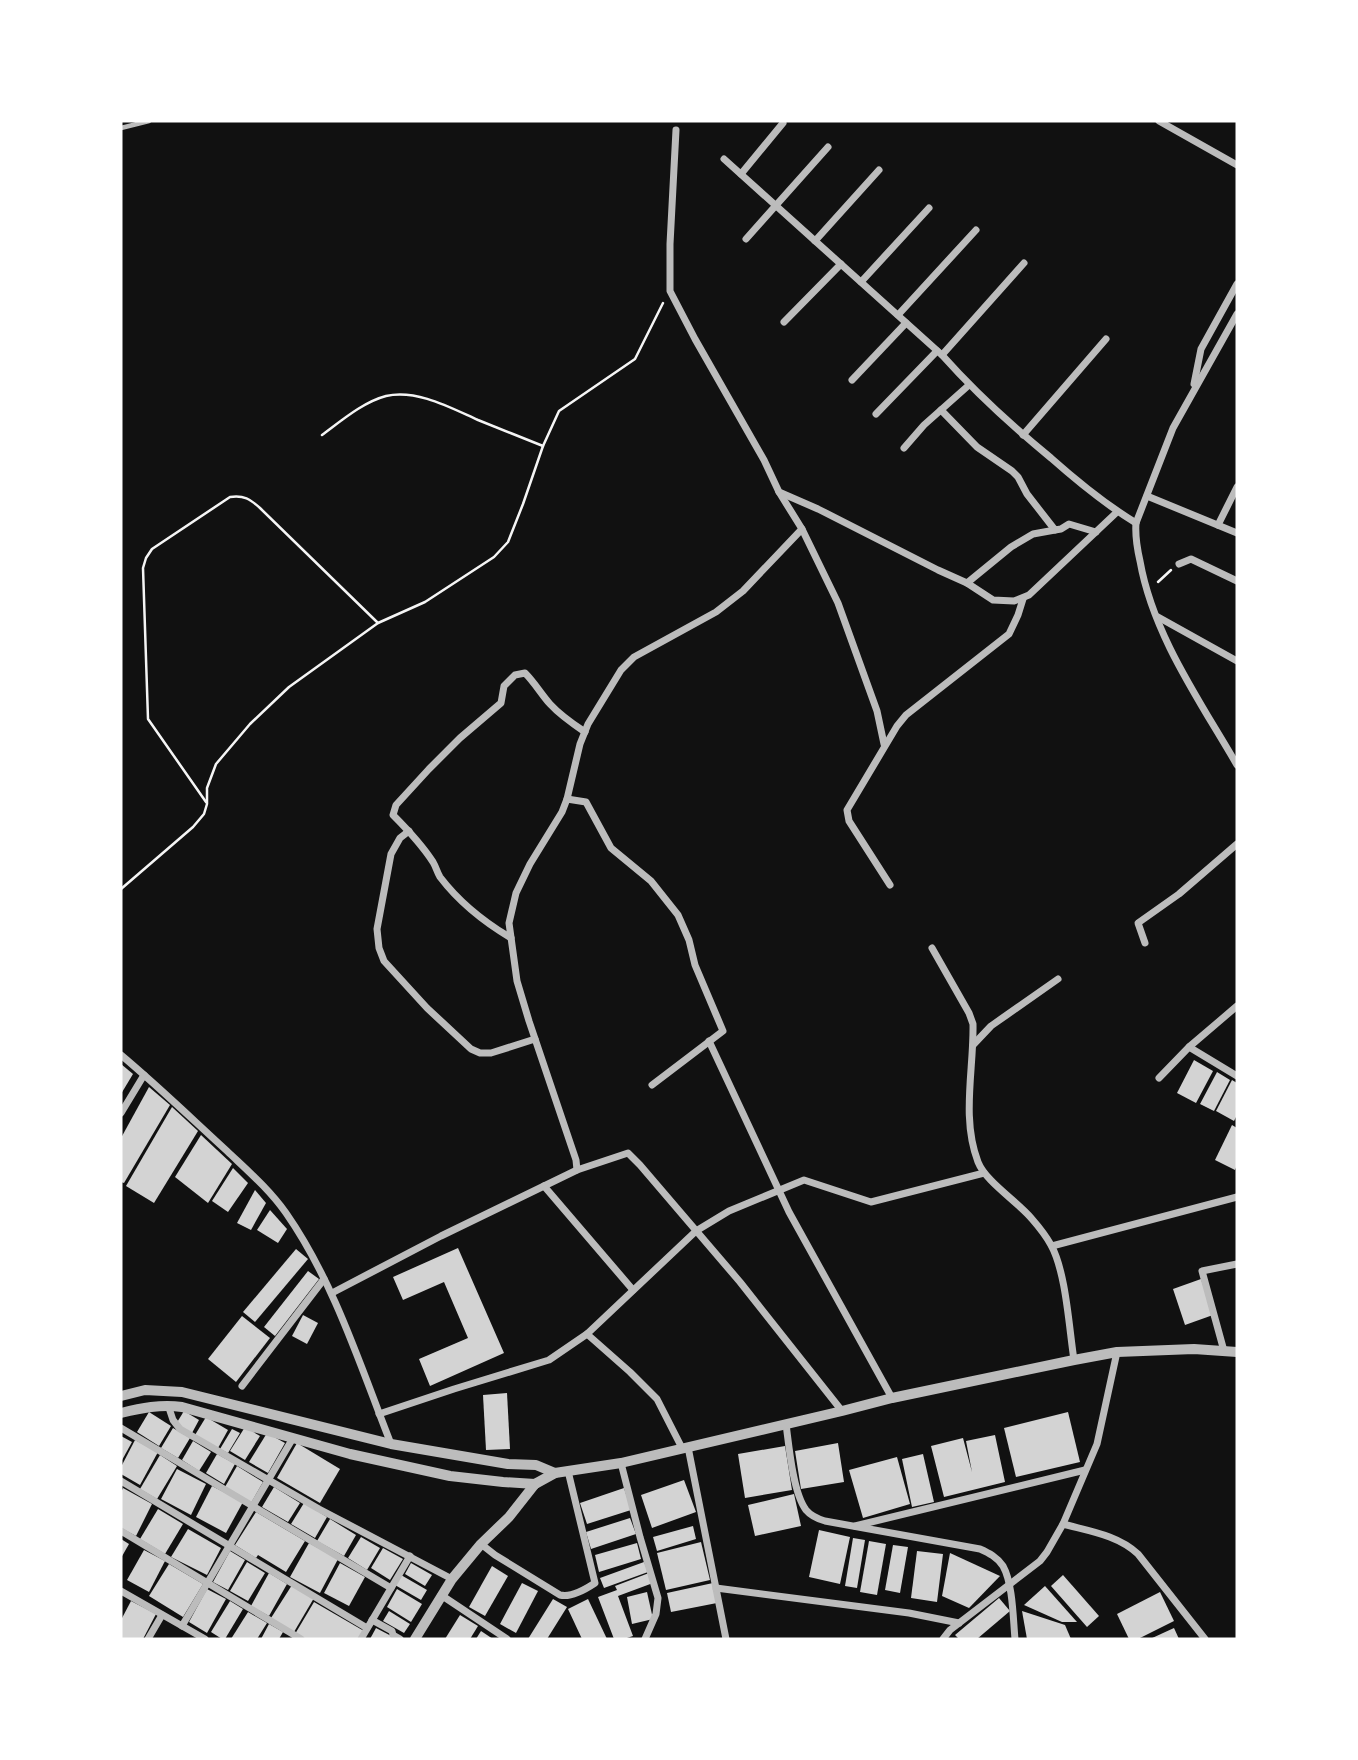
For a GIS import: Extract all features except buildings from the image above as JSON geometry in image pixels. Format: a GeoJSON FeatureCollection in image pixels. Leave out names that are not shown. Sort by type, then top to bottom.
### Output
{"type":"FeatureCollection","features":[{"type":"Feature","properties":{"kind":"street"},"geometry":{"type":"LineString","coordinates":[[1159,121],[1237,165]]}},
{"type":"Feature","properties":{"kind":"street"},"geometry":{"type":"LineString","coordinates":[[741,174],[783,122]]}},
{"type":"Feature","properties":{"kind":"street"},"geometry":{"type":"LineString","coordinates":[[676,130],[670,291],[779,492],[802,529],[838,603],[877,711],[885,745]]}},
{"type":"Feature","properties":{"kind":"street"},"geometry":{"type":"LineString","coordinates":[[746,239],[828,147]]}},
{"type":"Feature","properties":{"kind":"street"},"geometry":{"type":"LineString","coordinates":[[724,159],[898,315],[1023,435],[1096,497],[1136,523]]}},
{"type":"Feature","properties":{"kind":"street"},"geometry":{"type":"LineString","coordinates":[[815,241],[879,170]]}},
{"type":"Feature","properties":{"kind":"street"},"geometry":{"type":"LineString","coordinates":[[861,282],[929,208]]}},
{"type":"Feature","properties":{"kind":"street"},"geometry":{"type":"LineString","coordinates":[[898,315],[976,230]]}},
{"type":"Feature","properties":{"kind":"street"},"geometry":{"type":"LineString","coordinates":[[783,322],[841,264]]}},
{"type":"Feature","properties":{"kind":"street"},"geometry":{"type":"LineString","coordinates":[[876,414],[1024,264]]}},
{"type":"Feature","properties":{"kind":"street"},"geometry":{"type":"LineString","coordinates":[[1193,392],[1201,349],[1237,284]]}},
{"type":"Feature","properties":{"kind":"street"},"geometry":{"type":"LineString","coordinates":[[1237,315],[1173,428],[1136,523],[1135,535],[1147,591],[1172,652],[1237,765]]}},
{"type":"Feature","properties":{"kind":"street"},"geometry":{"type":"LineString","coordinates":[[852,380],[906,323]]}},
{"type":"Feature","properties":{"kind":"street"},"geometry":{"type":"LineString","coordinates":[[1023,435],[1106,339]]}},
{"type":"Feature","properties":{"kind":"street"},"geometry":{"type":"LineString","coordinates":[[904,448],[924,425],[969,385]]}},
{"type":"Feature","properties":{"kind":"street"},"geometry":{"type":"LineString","coordinates":[[941,410],[977,447],[1018,477],[1027,494],[1055,530]]}},
{"type":"Feature","properties":{"kind":"street"},"geometry":{"type":"LineString","coordinates":[[1218,525],[1237,487]]}},
{"type":"Feature","properties":{"kind":"street"},"geometry":{"type":"LineString","coordinates":[[779,492],[967,583],[993,600],[1014,601],[1029,595],[1118,512]]}},
{"type":"Feature","properties":{"kind":"street"},"geometry":{"type":"LineString","coordinates":[[1147,496],[1237,533]]}},
{"type":"Feature","properties":{"kind":"street"},"geometry":{"type":"LineString","coordinates":[[967,583],[1011,547],[1033,534],[1061,529],[1069,524],[1096,532]]}},
{"type":"Feature","properties":{"kind":"street"},"geometry":{"type":"LineString","coordinates":[[577,1170],[517,981],[509,923],[516,893],[530,864],[562,812],[580,744],[595,710],[627,662],[716,612],[743,591],[802,529]]}},
{"type":"Feature","properties":{"kind":"street"},"geometry":{"type":"LineString","coordinates":[[1179,564],[1191,559],[1237,581]]}},
{"type":"Feature","properties":{"kind":"street"},"geometry":{"type":"LineString","coordinates":[[890,885],[849,821],[846,814],[848,807],[906,715],[1009,634],[1023,599]]}},
{"type":"Feature","properties":{"kind":"street"},"geometry":{"type":"LineString","coordinates":[[1157,617],[1237,661]]}},
{"type":"Feature","properties":{"kind":"street"},"geometry":{"type":"LineString","coordinates":[[511,938],[492,927],[460,901],[409,831],[393,815],[396,804],[460,738],[501,703],[504,685],[515,675],[525,673],[550,705],[585,732]]}},
{"type":"Feature","properties":{"kind":"street"},"geometry":{"type":"LineString","coordinates":[[567,799],[586,802],[611,848],[652,881],[678,915],[689,940],[695,965],[723,1031],[652,1085]]}},
{"type":"Feature","properties":{"kind":"street"},"geometry":{"type":"LineString","coordinates":[[409,831],[400,838],[391,854],[377,929],[379,948],[384,961],[427,1009],[471,1049],[480,1053],[491,1053],[535,1039]]}},
{"type":"Feature","properties":{"kind":"street"},"geometry":{"type":"LineString","coordinates":[[1144,943],[1138,923],[1179,894],[1237,844]]}},
{"type":"Feature","properties":{"kind":"street"},"geometry":{"type":"LineString","coordinates":[[932,948],[973,1024],[969,1117],[976,1156],[984,1173],[1031,1218],[1052,1246],[1060,1267],[1074,1360]]}},
{"type":"Feature","properties":{"kind":"street"},"geometry":{"type":"LineString","coordinates":[[972,1047],[991,1026],[1058,979]]}},
{"type":"Feature","properties":{"kind":"street"},"geometry":{"type":"LineString","coordinates":[[1159,1078],[1189,1047],[1237,1006]]}},
{"type":"Feature","properties":{"kind":"street"},"geometry":{"type":"LineString","coordinates":[[709,1041],[796,1226],[892,1398]]}},
{"type":"Feature","properties":{"kind":"street"},"geometry":{"type":"LineString","coordinates":[[1189,1047],[1237,1076]]}},
{"type":"Feature","properties":{"kind":"street"},"geometry":{"type":"LineString","coordinates":[[121,1055],[256,1177],[287,1214],[332,1293],[391,1444]]}},
{"type":"Feature","properties":{"kind":"street"},"geometry":{"type":"LineString","coordinates":[[121,1113],[144,1074]]}},
{"type":"Feature","properties":{"kind":"street"},"geometry":{"type":"LineString","coordinates":[[332,1293],[577,1170],[628,1153],[740,1282],[842,1411]]}},
{"type":"Feature","properties":{"kind":"street"},"geometry":{"type":"LineString","coordinates":[[379,1414],[550,1360],[587,1334],[696,1231],[729,1211],[804,1180],[871,1202],[984,1173]]}},
{"type":"Feature","properties":{"kind":"street"},"geometry":{"type":"LineString","coordinates":[[544,1186],[633,1290]]}},
{"type":"Feature","properties":{"kind":"street"},"geometry":{"type":"LineString","coordinates":[[1052,1246],[1237,1197]]}},
{"type":"Feature","properties":{"kind":"street"},"geometry":{"type":"LineString","coordinates":[[1224,1351],[1202,1271],[1237,1264]]}},
{"type":"Feature","properties":{"kind":"street"},"geometry":{"type":"LineString","coordinates":[[242,1386],[324,1279]]}},
{"type":"Feature","properties":{"kind":"street"},"geometry":{"type":"LineString","coordinates":[[587,1334],[657,1399],[685,1448],[726,1639]]}},
{"type":"Feature","properties":{"kind":"street"},"geometry":{"type":"LineString","coordinates":[[415,1639],[452,1579],[481,1544],[509,1517],[536,1484],[555,1473],[621,1464],[892,1398],[1117,1352],[1194,1349],[1237,1352]]}},
{"type":"Feature","properties":{"kind":"street"},"geometry":{"type":"LineString","coordinates":[[943,1639],[950,1630],[1040,1561],[1052,1544],[1097,1444],[1117,1352]]}},
{"type":"Feature","properties":{"kind":"street"},"geometry":{"type":"LineString","coordinates":[[121,1396],[145,1390],[182,1392],[391,1444],[509,1464],[536,1465],[555,1473]]}},
{"type":"Feature","properties":{"kind":"street"},"geometry":{"type":"LineString","coordinates":[[168,1405],[173,1420],[180,1429],[318,1509],[452,1579]]}},
{"type":"Feature","properties":{"kind":"street"},"geometry":{"type":"LineString","coordinates":[[121,1413],[168,1405],[183,1407],[350,1454],[450,1476],[536,1484]]}},
{"type":"Feature","properties":{"kind":"street"},"geometry":{"type":"LineString","coordinates":[[786,1424],[800,1498],[806,1510],[816,1518],[851,1527],[980,1549],[990,1554],[1004,1567],[1009,1584],[1015,1639]]}},
{"type":"Feature","properties":{"kind":"street"},"geometry":{"type":"LineString","coordinates":[[121,1428],[391,1588]]}},
{"type":"Feature","properties":{"kind":"street"},"geometry":{"type":"LineString","coordinates":[[182,1626],[293,1438]]}},
{"type":"Feature","properties":{"kind":"street"},"geometry":{"type":"LineString","coordinates":[[621,1464],[658,1598],[656,1614],[645,1639]]}},
{"type":"Feature","properties":{"kind":"street"},"geometry":{"type":"LineString","coordinates":[[851,1527],[1086,1470]]}},
{"type":"Feature","properties":{"kind":"street"},"geometry":{"type":"LineString","coordinates":[[481,1544],[565,1597],[594,1583],[568,1471]]}},
{"type":"Feature","properties":{"kind":"street"},"geometry":{"type":"LineString","coordinates":[[121,1481],[367,1628]]}},
{"type":"Feature","properties":{"kind":"street"},"geometry":{"type":"LineString","coordinates":[[1063,1524],[1118,1540],[1129,1546],[1205,1639]]}},
{"type":"Feature","properties":{"kind":"street"},"geometry":{"type":"LineString","coordinates":[[121,1531],[301,1639]]}},
{"type":"Feature","properties":{"kind":"street"},"geometry":{"type":"LineString","coordinates":[[361,1639],[410,1556]]}},
{"type":"Feature","properties":{"kind":"street"},"geometry":{"type":"LineString","coordinates":[[716,1588],[909,1613],[959,1623]]}},
{"type":"Feature","properties":{"kind":"street"},"geometry":{"type":"LineString","coordinates":[[121,1591],[203,1639]]}},
{"type":"Feature","properties":{"kind":"street"},"geometry":{"type":"LineString","coordinates":[[441,1595],[507,1639]]}},
{"type":"Feature","properties":{"kind":"street"},"geometry":{"type":"LineString","coordinates":[[148,1639],[162,1615]]}},
{"type":"Feature","properties":{"kind":"street"},"geometry":{"type":"LineString","coordinates":[[372,1620],[392,1631],[393,1635],[400,1639]]}},
{"type":"Feature","properties":{"kind":"lane"},"geometry":{"type":"LineString","coordinates":[[121,128],[149,121]]}},
{"type":"Feature","properties":{"kind":"path"},"geometry":{"type":"LineString","coordinates":[[121,889],[193,827],[204,814],[207,788],[216,764],[250,724],[289,687],[378,623],[425,602],[494,557],[508,542],[543,446],[559,411],[635,359],[670,291]]}},
{"type":"Feature","properties":{"kind":"path"},"geometry":{"type":"LineString","coordinates":[[322,435],[359,409],[384,397],[401,394],[443,405],[543,446]]}},
{"type":"Feature","properties":{"kind":"path"},"geometry":{"type":"LineString","coordinates":[[207,804],[148,719],[144,568],[152,549],[230,497],[247,497],[378,623]]}},
{"type":"Feature","properties":{"kind":"path"},"geometry":{"type":"LineString","coordinates":[[1147,591],[1179,564]]}}]}
